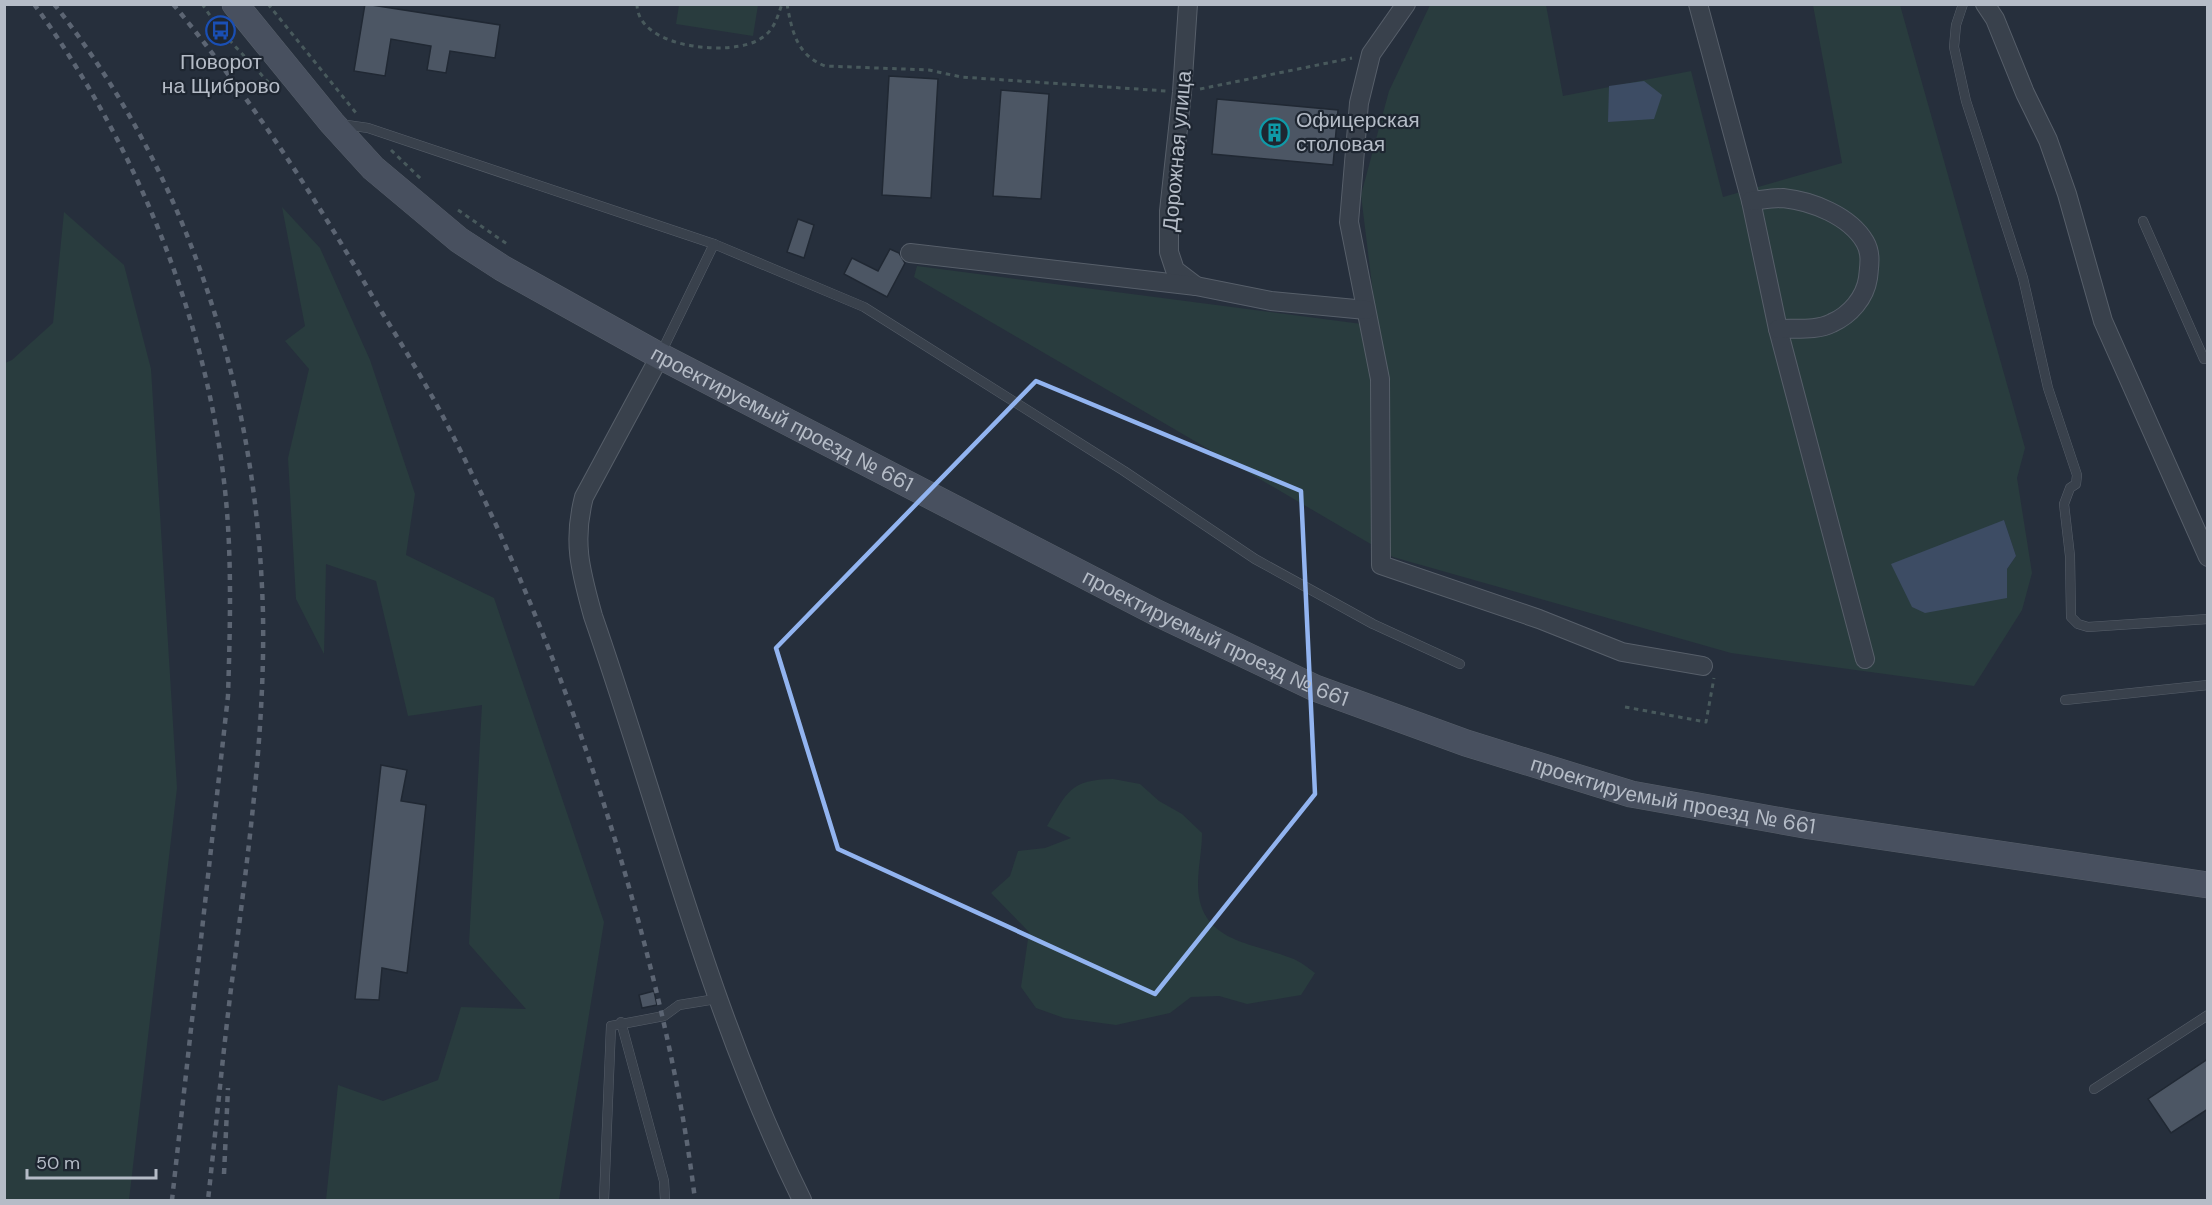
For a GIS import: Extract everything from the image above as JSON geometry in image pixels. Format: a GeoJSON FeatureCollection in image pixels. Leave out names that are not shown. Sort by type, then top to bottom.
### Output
{"type":"FeatureCollection","features":[{"type":"Feature","properties":{"kind":"main road","name":"проектируемый проезд № 661"},"geometry":{"type":"LineString","coordinates":[[236,4],[332,123],[373,168],[459,240],[502,268],[660,356],[1157,613],[1315,688],[1466,743],[1631,794],[1810,826],[2208,885]]}},
{"type":"Feature","properties":{"kind":"street","name":"Дорожная улица"},"geometry":{"type":"LineString","coordinates":[[1188,4],[1182,92],[1169,211],[1168,252],[1175,270],[1196,286]]}},
{"type":"Feature","properties":{"kind":"street"},"geometry":{"type":"LineString","coordinates":[[1406,4],[1371,54],[1359,103],[1348,222],[1380,379],[1381,565],[1539,619],[1622,652],[1702,666]]}},
{"type":"Feature","properties":{"kind":"street"},"geometry":{"type":"LineString","coordinates":[[1698,4],[1751,201],[1778,329],[1864,659]]}},
{"type":"Feature","properties":{"kind":"street"},"geometry":{"type":"LineString","coordinates":[[1985,4],[1995,19],[2048,140],[2067,194],[2103,321],[2208,557]]}},
{"type":"Feature","properties":{"kind":"street"},"geometry":{"type":"LineString","coordinates":[[1751,201],[1782,198],[1818,205],[1851,225],[1866,243],[1870,260],[1867,288],[1858,304],[1832,323],[1812,328],[1778,329]]}},
{"type":"Feature","properties":{"kind":"street"},"geometry":{"type":"LineString","coordinates":[[910,253],[1196,286],[1271,301],[1366,310]]}},
{"type":"Feature","properties":{"kind":"street"},"geometry":{"type":"LineString","coordinates":[[660,356],[594,474],[578,519],[579,564],[593,616],[716,999],[768,1131],[802,1200]]}},
{"type":"Feature","properties":{"kind":"lane"},"geometry":{"type":"LineString","coordinates":[[1963,4],[1956,25],[1954,47],[1966,101],[2023,278],[2048,388],[2078,475],[2076,484],[2070,488],[2064,504],[2070,556],[2071,617],[2078,624],[2088,627],[2208,619]]}},
{"type":"Feature","properties":{"kind":"lane"},"geometry":{"type":"LineString","coordinates":[[332,123],[368,128],[714,244],[864,307],[1124,471],[1255,559],[1373,624],[1460,664]]}},
{"type":"Feature","properties":{"kind":"lane"},"geometry":{"type":"LineString","coordinates":[[2143,221],[2204,359],[2208,359]]}},
{"type":"Feature","properties":{"kind":"lane"},"geometry":{"type":"LineString","coordinates":[[660,356],[714,244]]}},
{"type":"Feature","properties":{"kind":"lane"},"geometry":{"type":"LineString","coordinates":[[2065,700],[2208,685]]}},
{"type":"Feature","properties":{"kind":"lane"},"geometry":{"type":"LineString","coordinates":[[604,1200],[611,1026],[621,1022],[664,1016],[679,1005],[716,999]]}},
{"type":"Feature","properties":{"kind":"lane"},"geometry":{"type":"LineString","coordinates":[[2094,1089],[2208,1015]]}},
{"type":"Feature","properties":{"kind":"lane"},"geometry":{"type":"LineString","coordinates":[[621,1022],[664,1180],[665,1200]]}},
{"type":"Feature","properties":{"kind":"path"},"geometry":{"type":"LineString","coordinates":[[202,4],[221,31],[270,84]]}},
{"type":"Feature","properties":{"kind":"path"},"geometry":{"type":"LineString","coordinates":[[268,4],[368,128],[425,183]]}},
{"type":"Feature","properties":{"kind":"path"},"geometry":{"type":"LineString","coordinates":[[637,4],[637,12],[646,27],[662,38],[684,44],[740,47],[760,39],[773,28],[782,4]]}},
{"type":"Feature","properties":{"kind":"path"},"geometry":{"type":"LineString","coordinates":[[787,4],[797,45],[810,60],[825,66],[929,70],[960,77],[1182,92],[1371,54]]}},
{"type":"Feature","properties":{"kind":"path"},"geometry":{"type":"LineString","coordinates":[[451,204],[512,247]]}},
{"type":"Feature","properties":{"kind":"path"},"geometry":{"type":"LineString","coordinates":[[1625,707],[1706,722],[1715,672],[1702,666]]}},
{"type":"Feature","properties":{"kind":"highlighted area"},"geometry":{"type":"Polygon","coordinates":[[[1036,381],[1301,491],[1315,794],[1155,994],[838,849],[776,648],[1036,381]]]}},
{"type":"Feature","properties":{"kind":"shaded area"},"geometry":{"type":"Polygon","coordinates":[[[679,5],[758,5],[753,36],[676,24],[679,5]]]}},
{"type":"Feature","properties":{"kind":"shaded area"},"geometry":{"type":"Polygon","coordinates":[[[1430,5],[1546,5],[1563,96],[1691,71],[1723,197],[1842,163],[1813,5],[1900,5],[2025,448],[2017,478],[2032,573],[2022,610],[1974,686],[1731,653],[1393,557],[914,277],[917,266],[1377,326],[1361,195],[1389,91],[1430,5]],[[2004,520],[2007,569],[2016,556],[2004,520]]]}},
{"type":"Feature","properties":{"kind":"shaded area"},"geometry":{"type":"Polygon","coordinates":[[[282,207],[320,248],[370,360],[415,494],[406,555],[494,598],[604,922],[559,1200],[326,1200],[338,1085],[383,1101],[438,1080],[461,1007],[526,1009],[469,944],[482,705],[408,716],[376,581],[326,564],[324,654],[296,599],[288,458],[309,369],[285,341],[305,326],[282,207]]]}},
{"type":"Feature","properties":{"kind":"shaded area"},"geometry":{"type":"Polygon","coordinates":[[[64,212],[124,265],[151,369],[177,788],[129,1200],[5,1200],[5,363],[12,360],[53,323],[64,212]]]}},
{"type":"Feature","properties":{"kind":"shaded area"},"geometry":{"type":"Polygon","coordinates":[[[1113,779],[1140,784],[1159,801],[1182,814],[1202,833],[1198,884],[1200,903],[1207,918],[1217,929],[1230,937],[1294,959],[1315,973],[1301,995],[1247,1004],[1219,996],[1191,997],[1170,1013],[1116,1025],[1064,1018],[1036,1008],[1021,987],[1029,932],[991,893],[1010,876],[1018,851],[1045,848],[1071,838],[1047,826],[1060,804],[1072,790],[1088,782],[1113,779]]]}},
{"type":"Feature","properties":{"kind":"water"},"geometry":{"type":"Polygon","coordinates":[[[1644,81],[1662,95],[1654,119],[1608,122],[1609,86],[1644,81]]]}},
{"type":"Feature","properties":{"kind":"water"},"geometry":{"type":"Polygon","coordinates":[[[2004,520],[2016,556],[2007,569],[2007,598],[1925,613],[1912,607],[1891,564],[2004,520]]]}},
{"type":"Feature","properties":{"kind":"building"},"geometry":{"type":"Polygon","coordinates":[[[365,4],[500,25],[495,58],[450,51],[446,73],[427,70],[431,46],[391,39],[385,76],[354,71],[365,4]]]}},
{"type":"Feature","properties":{"kind":"building"},"geometry":{"type":"Polygon","coordinates":[[[889,76],[938,79],[931,198],[882,195],[889,76]]]}},
{"type":"Feature","properties":{"kind":"building"},"geometry":{"type":"Polygon","coordinates":[[[1001,90],[1049,94],[1041,199],[993,196],[1001,90]]]}},
{"type":"Feature","properties":{"kind":"building","name":"Офицерская столовая"},"geometry":{"type":"Polygon","coordinates":[[[1217,99],[1338,110],[1333,165],[1212,154],[1217,99]]]}},
{"type":"Feature","properties":{"kind":"building"},"geometry":{"type":"Polygon","coordinates":[[[798,219],[814,225],[804,258],[787,252],[798,219]]]}},
{"type":"Feature","properties":{"kind":"building"},"geometry":{"type":"Polygon","coordinates":[[[890,249],[899,253],[905,263],[887,297],[844,274],[852,258],[878,271],[890,249]]]}},
{"type":"Feature","properties":{"kind":"building"},"geometry":{"type":"Polygon","coordinates":[[[381,765],[407,770],[401,801],[426,805],[407,973],[382,968],[379,1000],[355,999],[381,765]]]}},
{"type":"Feature","properties":{"kind":"building"},"geometry":{"type":"Polygon","coordinates":[[[654,991],[657,1005],[642,1008],[639,995],[654,991]]]}},
{"type":"Feature","properties":{"kind":"building"},"geometry":{"type":"Polygon","coordinates":[[[2208,1059],[2208,1109],[2171,1133],[2148,1099],[2208,1059]]]}},
{"type":"Feature","properties":{"kind":"railway"},"geometry":{"type":"LineString","coordinates":[[34,4],[71,59],[105,117],[136,178],[163,240],[185,303],[203,368],[217,434],[226,500],[230,573],[228,696],[172,1200]]}},
{"type":"Feature","properties":{"kind":"railway"},"geometry":{"type":"LineString","coordinates":[[54,4],[102,71],[144,142],[179,216],[208,293],[231,371],[248,452],[258,533],[263,615],[259,744],[208,1200]]}},
{"type":"Feature","properties":{"kind":"railway"},"geometry":{"type":"LineString","coordinates":[[173,4],[229,76],[282,150],[417,370],[471,471],[528,598],[601,794],[640,927],[679,1097],[695,1200]]}},
{"type":"Feature","properties":{"kind":"railway"},"geometry":{"type":"LineString","coordinates":[[224,1174],[228,1088]]}},
{"type":"Feature","properties":{"kind":"place","name":"Поворот на Щиброво"},"geometry":{"type":"Point","coordinates":[221,31]}},
{"type":"Feature","properties":{"kind":"place","name":"Офицерская столовая"},"geometry":{"type":"Point","coordinates":[1275,132]}}]}
